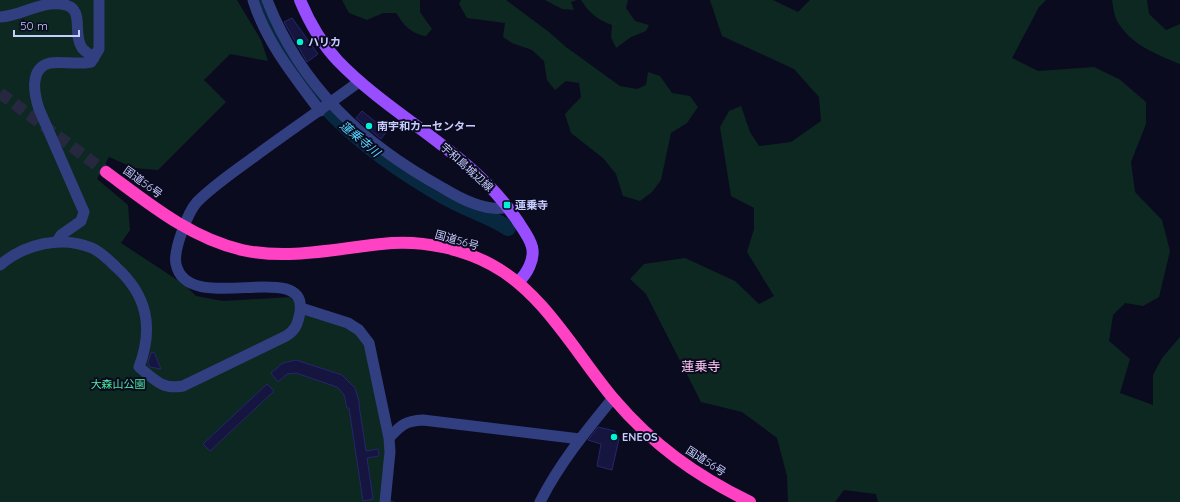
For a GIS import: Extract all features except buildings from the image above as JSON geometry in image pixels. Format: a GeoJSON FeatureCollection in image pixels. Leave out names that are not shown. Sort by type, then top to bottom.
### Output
{"type":"FeatureCollection","features":[{"type":"Feature","properties":{"kind":"highway","name":"国道56号"},"geometry":{"type":"LineString","coordinates":[[106,172],[185,227],[209,240],[243,250],[281,255],[325,252],[393,243],[428,245],[466,254],[493,265],[518,282],[542,307],[613,398],[648,436],[691,470],[750,502]]}},
{"type":"Feature","properties":{"kind":"main road","name":"宇和島城辺線"},"geometry":{"type":"LineString","coordinates":[[300,0],[308,18],[338,61],[360,81],[468,166],[508,207],[532,247],[530,266],[524,277],[518,282]]}},
{"type":"Feature","properties":{"kind":"street"},"geometry":{"type":"LineString","coordinates":[[54,242],[61,235],[81,221],[84,212],[34,95],[35,78],[40,68],[50,63],[78,65],[91,62],[99,49],[99,0]]}},
{"type":"Feature","properties":{"kind":"street"},"geometry":{"type":"LineString","coordinates":[[253,0],[259,19],[270,40],[320,111]]}},
{"type":"Feature","properties":{"kind":"street"},"geometry":{"type":"LineString","coordinates":[[267,0],[275,20],[302,68],[340,114],[382,151],[410,170],[455,195],[491,209],[508,207]]}},
{"type":"Feature","properties":{"kind":"street"},"geometry":{"type":"LineString","coordinates":[[0,16],[11,16],[48,4],[61,4],[71,8],[78,17],[79,37],[82,48],[94,58]]}},
{"type":"Feature","properties":{"kind":"street"},"geometry":{"type":"LineString","coordinates":[[0,265],[19,252],[35,246],[54,242],[74,242],[93,249],[105,257],[127,277],[136,289],[142,302],[147,328],[143,355],[138,366],[160,384],[171,388],[183,386],[294,331],[299,320],[301,308],[298,299],[291,291],[281,287],[269,285],[231,290],[208,288],[191,282],[180,275],[176,263],[177,248],[188,216],[196,203],[214,187],[281,136],[320,111],[360,81]]}},
{"type":"Feature","properties":{"kind":"street"},"geometry":{"type":"LineString","coordinates":[[301,308],[348,323],[359,330],[370,343],[389,438],[390,452],[385,502]]}},
{"type":"Feature","properties":{"kind":"street"},"geometry":{"type":"LineString","coordinates":[[540,502],[552,477],[580,438],[613,398]]}},
{"type":"Feature","properties":{"kind":"street"},"geometry":{"type":"LineString","coordinates":[[389,438],[398,428],[408,421],[423,420],[580,438]]}},
{"type":"Feature","properties":{"kind":"green space","name":"大森山公園"},"geometry":{"type":"Polygon","coordinates":[[[0,0],[237,0],[261,40],[268,61],[230,54],[204,80],[226,102],[158,170],[134,168],[109,157],[97,179],[128,205],[130,230],[121,243],[185,285],[196,296],[223,301],[290,297],[301,308],[348,323],[369,343],[389,438],[386,498],[396,502],[0,502],[0,0]]]}},
{"type":"Feature","properties":{"kind":"green space"},"geometry":{"type":"Polygon","coordinates":[[[342,0],[420,0],[420,12],[432,29],[426,36],[420,35],[405,25],[396,13],[383,13],[367,20],[349,13],[342,0]]]}},
{"type":"Feature","properties":{"kind":"green space"},"geometry":{"type":"Polygon","coordinates":[[[461,0],[506,0],[549,32],[566,47],[620,86],[637,89],[646,85],[648,72],[660,76],[672,93],[690,96],[698,107],[687,123],[671,133],[661,180],[652,192],[640,201],[623,196],[616,174],[603,158],[571,133],[565,114],[581,97],[579,83],[566,81],[555,90],[547,80],[544,61],[532,50],[512,43],[503,37],[505,23],[467,18],[459,4],[461,0]]]}},
{"type":"Feature","properties":{"kind":"green space"},"geometry":{"type":"Polygon","coordinates":[[[545,0],[577,0],[571,2],[574,10],[562,9],[545,0]]]}},
{"type":"Feature","properties":{"kind":"green space"},"geometry":{"type":"Polygon","coordinates":[[[581,0],[628,0],[626,8],[635,21],[649,25],[646,31],[631,37],[616,48],[611,37],[612,25],[594,16],[581,0]]]}},
{"type":"Feature","properties":{"kind":"green space"},"geometry":{"type":"Polygon","coordinates":[[[710,0],[773,0],[798,12],[810,0],[1046,0],[1039,7],[1012,58],[1038,71],[1094,67],[1119,79],[1146,102],[1146,124],[1131,162],[1135,192],[1162,220],[1170,251],[1159,297],[1143,306],[1125,303],[1113,315],[1109,341],[1130,359],[1120,393],[1153,405],[1153,375],[1162,358],[1180,337],[1180,502],[878,502],[876,494],[844,490],[835,502],[788,502],[787,476],[777,438],[742,412],[701,402],[646,294],[630,279],[644,264],[685,258],[735,281],[759,304],[774,296],[747,252],[754,229],[754,208],[731,196],[720,127],[729,111],[741,106],[750,132],[759,146],[791,142],[821,121],[819,97],[794,69],[722,36],[710,0]]]}},
{"type":"Feature","properties":{"kind":"green space"},"geometry":{"type":"Polygon","coordinates":[[[1112,0],[1147,0],[1149,14],[1166,30],[1180,24],[1180,64],[1145,48],[1129,36],[1117,21],[1112,0]]]}},
{"type":"Feature","properties":{"kind":"waterway","name":"蓮乗寺川"},"geometry":{"type":"LineString","coordinates":[[259,0],[274,33],[291,63],[311,90],[334,115],[359,138],[415,179],[453,201],[493,219],[508,228]]}},
{"type":"Feature","properties":{"kind":"tunnel"},"geometry":{"type":"LineString","coordinates":[[0,93],[106,172]]}},
{"type":"Feature","properties":{"kind":"place","name":"ハリカ"},"geometry":{"type":"Point","coordinates":[300,42]}},
{"type":"Feature","properties":{"kind":"place","name":"南宇和カーセンター"},"geometry":{"type":"Point","coordinates":[369,126]}},
{"type":"Feature","properties":{"kind":"place","name":"蓮乗寺"},"geometry":{"type":"Point","coordinates":[507,205]}},
{"type":"Feature","properties":{"kind":"place","name":"ENEOS"},"geometry":{"type":"Point","coordinates":[614,437]}},
{"type":"Feature","properties":{"kind":"district","name":"蓮乗寺"},"geometry":{"type":"Point","coordinates":[701,366]}}]}
